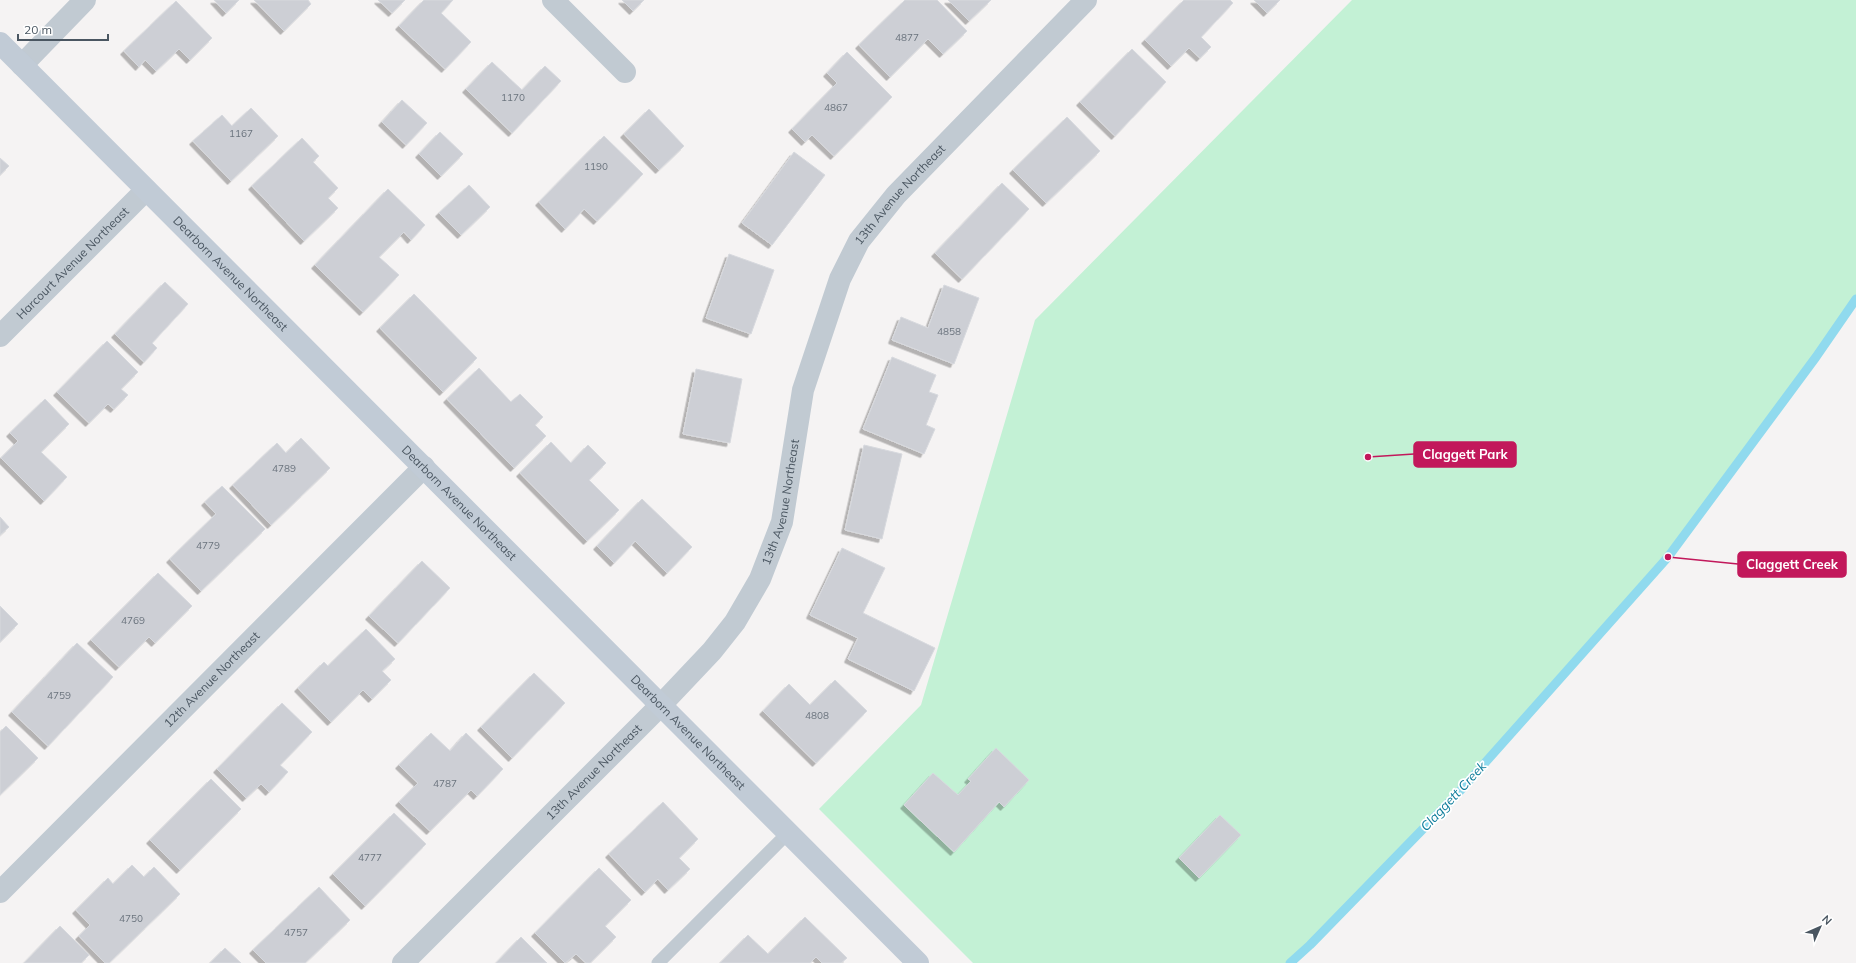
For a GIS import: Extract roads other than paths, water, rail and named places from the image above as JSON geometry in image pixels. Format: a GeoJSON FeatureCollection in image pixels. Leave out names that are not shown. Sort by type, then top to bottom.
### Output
{"type":"FeatureCollection","features":[{"type":"Feature","properties":{"kind":"street"},"geometry":{"type":"LineString","coordinates":[[22,65],[85,0]]}},
{"type":"Feature","properties":{"kind":"street"},"geometry":{"type":"LineString","coordinates":[[553,0],[625,72]]}},
{"type":"Feature","properties":{"kind":"street","name":"13th Avenue Northeast"},"geometry":{"type":"LineString","coordinates":[[403,963],[660,706],[712,651],[735,622],[760,579],[782,522],[803,390],[840,279],[859,240],[896,195],[1086,0]]}},
{"type":"Feature","properties":{"kind":"street","name":"Dearborn Avenue Northeast"},"geometry":{"type":"LineString","coordinates":[[0,43],[918,963]]}},
{"type":"Feature","properties":{"kind":"street","name":"Harcourt Avenue Northeast"},"geometry":{"type":"LineString","coordinates":[[0,336],[146,190]]}},
{"type":"Feature","properties":{"kind":"street","name":"12th Avenue Northeast"},"geometry":{"type":"LineString","coordinates":[[0,892],[424,467]]}},
{"type":"Feature","properties":{"kind":"lane"},"geometry":{"type":"LineString","coordinates":[[658,963],[788,833]]}},
{"type":"Feature","properties":{"kind":"waterway","name":"Claggett Creek"},"geometry":{"type":"LineString","coordinates":[[1290,963],[1310,945],[1459,792],[1668,557],[1816,357],[1856,299]]}},
{"type":"Feature","properties":{"kind":"place","name":"Claggett Park"},"geometry":{"type":"Point","coordinates":[1368,457]}},
{"type":"Feature","properties":{"kind":"place","name":"Claggett Creek"},"geometry":{"type":"Point","coordinates":[1668,557]}}]}
